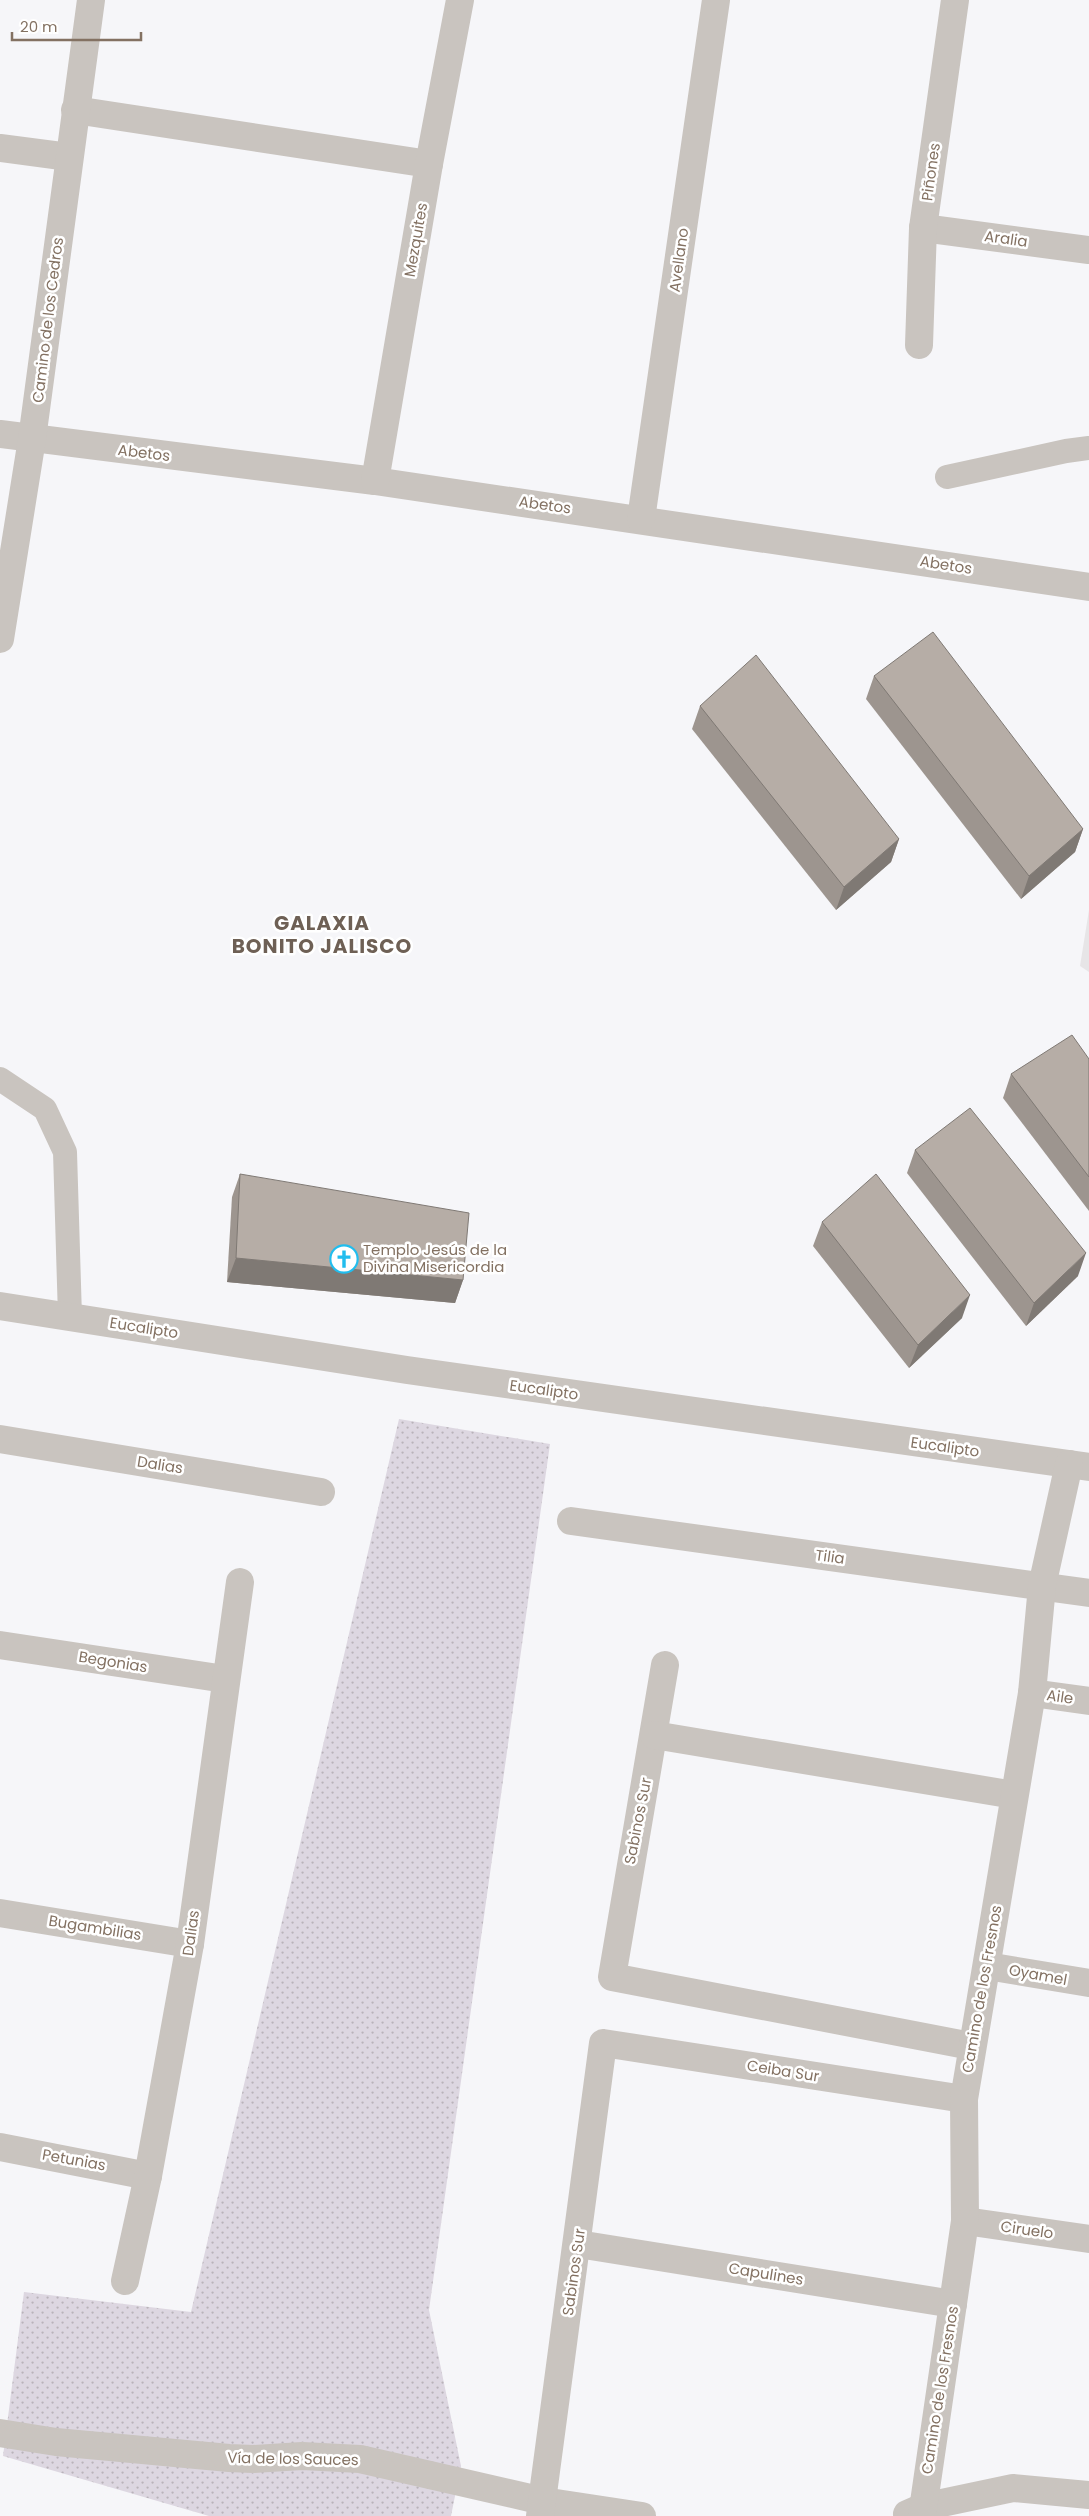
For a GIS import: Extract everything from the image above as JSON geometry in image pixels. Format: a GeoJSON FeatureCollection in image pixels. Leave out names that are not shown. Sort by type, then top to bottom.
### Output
{"type":"FeatureCollection","features":[{"type":"Feature","properties":{"kind":"street","name":"Camino de los Cedros"},"geometry":{"type":"LineString","coordinates":[[0,639],[32,439],[91,0]]}},
{"type":"Feature","properties":{"kind":"street","name":"Mezquites"},"geometry":{"type":"LineString","coordinates":[[375,481],[429,164],[460,0]]}},
{"type":"Feature","properties":{"kind":"street","name":"Avellano"},"geometry":{"type":"LineString","coordinates":[[641,519],[716,0]]}},
{"type":"Feature","properties":{"kind":"street","name":"Piñones"},"geometry":{"type":"LineString","coordinates":[[919,345],[923,228],[955,0]]}},
{"type":"Feature","properties":{"kind":"street"},"geometry":{"type":"LineString","coordinates":[[75,110],[429,164]]}},
{"type":"Feature","properties":{"kind":"street"},"geometry":{"type":"LineString","coordinates":[[0,148],[69,157]]}},
{"type":"Feature","properties":{"kind":"street","name":"Aralia"},"geometry":{"type":"LineString","coordinates":[[923,228],[1089,250]]}},
{"type":"Feature","properties":{"kind":"street","name":"Abetos"},"geometry":{"type":"LineString","coordinates":[[0,434],[375,481],[1089,587]]}},
{"type":"Feature","properties":{"kind":"street","name":"Eucalipto"},"geometry":{"type":"LineString","coordinates":[[0,1306],[416,1372],[1079,1466]]}},
{"type":"Feature","properties":{"kind":"street","name":"Dalias"},"geometry":{"type":"LineString","coordinates":[[0,1439],[321,1492]]}},
{"type":"Feature","properties":{"kind":"street","name":"Camino de los Fresnos"},"geometry":{"type":"LineString","coordinates":[[916,2513],[953,2304],[964,2221],[964,2098],[971,2046],[987,1966],[1032,1693],[1042,1586],[1079,1466]]}},
{"type":"Feature","properties":{"kind":"street","name":"Tilia"},"geometry":{"type":"LineString","coordinates":[[571,1521],[1089,1593]]}},
{"type":"Feature","properties":{"kind":"street","name":"Dalias"},"geometry":{"type":"LineString","coordinates":[[125,2281],[148,2176],[190,1944],[225,1678],[240,1582]]}},
{"type":"Feature","properties":{"kind":"street","name":"Begonias"},"geometry":{"type":"LineString","coordinates":[[0,1644],[225,1678]]}},
{"type":"Feature","properties":{"kind":"street","name":"Sabinos Sur"},"geometry":{"type":"LineString","coordinates":[[665,1666],[622,1907],[612,1978],[971,2046]]}},
{"type":"Feature","properties":{"kind":"street","name":"Aile"},"geometry":{"type":"LineString","coordinates":[[1032,1693],[1089,1701]]}},
{"type":"Feature","properties":{"kind":"street"},"geometry":{"type":"LineString","coordinates":[[654,1735],[1014,1795]]}},
{"type":"Feature","properties":{"kind":"street","name":"Bugambilias"},"geometry":{"type":"LineString","coordinates":[[0,1913],[190,1944]]}},
{"type":"Feature","properties":{"kind":"street","name":"Oyamel"},"geometry":{"type":"LineString","coordinates":[[987,1966],[1089,1984]]}},
{"type":"Feature","properties":{"kind":"street","name":"Sabinos Sur"},"geometry":{"type":"LineString","coordinates":[[541,2508],[578,2244],[603,2043]]}},
{"type":"Feature","properties":{"kind":"street","name":"Ceiba Sur"},"geometry":{"type":"LineString","coordinates":[[603,2043],[964,2098]]}},
{"type":"Feature","properties":{"kind":"street","name":"Petunias"},"geometry":{"type":"LineString","coordinates":[[0,2147],[148,2176]]}},
{"type":"Feature","properties":{"kind":"street","name":"Ciruelo"},"geometry":{"type":"LineString","coordinates":[[964,2221],[1089,2239]]}},
{"type":"Feature","properties":{"kind":"street","name":"Capulines"},"geometry":{"type":"LineString","coordinates":[[578,2244],[953,2304]]}},
{"type":"Feature","properties":{"kind":"street","name":"Vía de los Sauces"},"geometry":{"type":"LineString","coordinates":[[0,2433],[56,2442],[237,2458],[302,2456],[360,2459],[541,2508],[642,2516]]}},
{"type":"Feature","properties":{"kind":"street"},"geometry":{"type":"LineString","coordinates":[[916,2513],[1013,2488],[1089,2495]]}},
{"type":"Feature","properties":{"kind":"lane"},"geometry":{"type":"LineString","coordinates":[[947,477],[1066,451],[1089,448]]}},
{"type":"Feature","properties":{"kind":"lane"},"geometry":{"type":"LineString","coordinates":[[0,1079],[45,1109],[64,1152],[70,1316]]}},
{"type":"Feature","properties":{"kind":"shaded area"},"geometry":{"type":"Polygon","coordinates":[[[1089,910],[1089,972],[1080,966],[1089,910]]]}},
{"type":"Feature","properties":{"kind":"shaded area"},"geometry":{"type":"Polygon","coordinates":[[[399,1419],[550,1444],[429,2310],[461,2466],[451,2516],[209,2516],[3,2456],[24,2292],[191,2312],[399,1419]]]}},
{"type":"Feature","properties":{"kind":"building"},"geometry":{"type":"Polygon","coordinates":[[[933,632],[1083,829],[1029,876],[874,676],[933,632]]]}},
{"type":"Feature","properties":{"kind":"building"},"geometry":{"type":"Polygon","coordinates":[[[756,655],[899,839],[844,887],[700,706],[756,655]]]}},
{"type":"Feature","properties":{"kind":"building"},"geometry":{"type":"Polygon","coordinates":[[[1072,1035],[1089,1059],[1089,1177],[1011,1074],[1072,1035]]]}},
{"type":"Feature","properties":{"kind":"building"},"geometry":{"type":"Polygon","coordinates":[[[970,1108],[1086,1253],[1034,1303],[915,1150],[970,1108]]]}},
{"type":"Feature","properties":{"kind":"building","name":"Templo Jesús de la Divina Misericordia"},"geometry":{"type":"Polygon","coordinates":[[[240,1174],[469,1213],[463,1280],[236,1258],[240,1174]]]}},
{"type":"Feature","properties":{"kind":"building"},"geometry":{"type":"Polygon","coordinates":[[[876,1174],[970,1295],[918,1345],[822,1222],[876,1174]]]}},
{"type":"Feature","properties":{"kind":"place","name":"Templo Jesús de la Divina Misericordia"},"geometry":{"type":"Point","coordinates":[344,1259]}},
{"type":"Feature","properties":{"kind":"district","name":"GALAXIA BONITO JALISCO"},"geometry":{"type":"Point","coordinates":[322,934]}}]}
